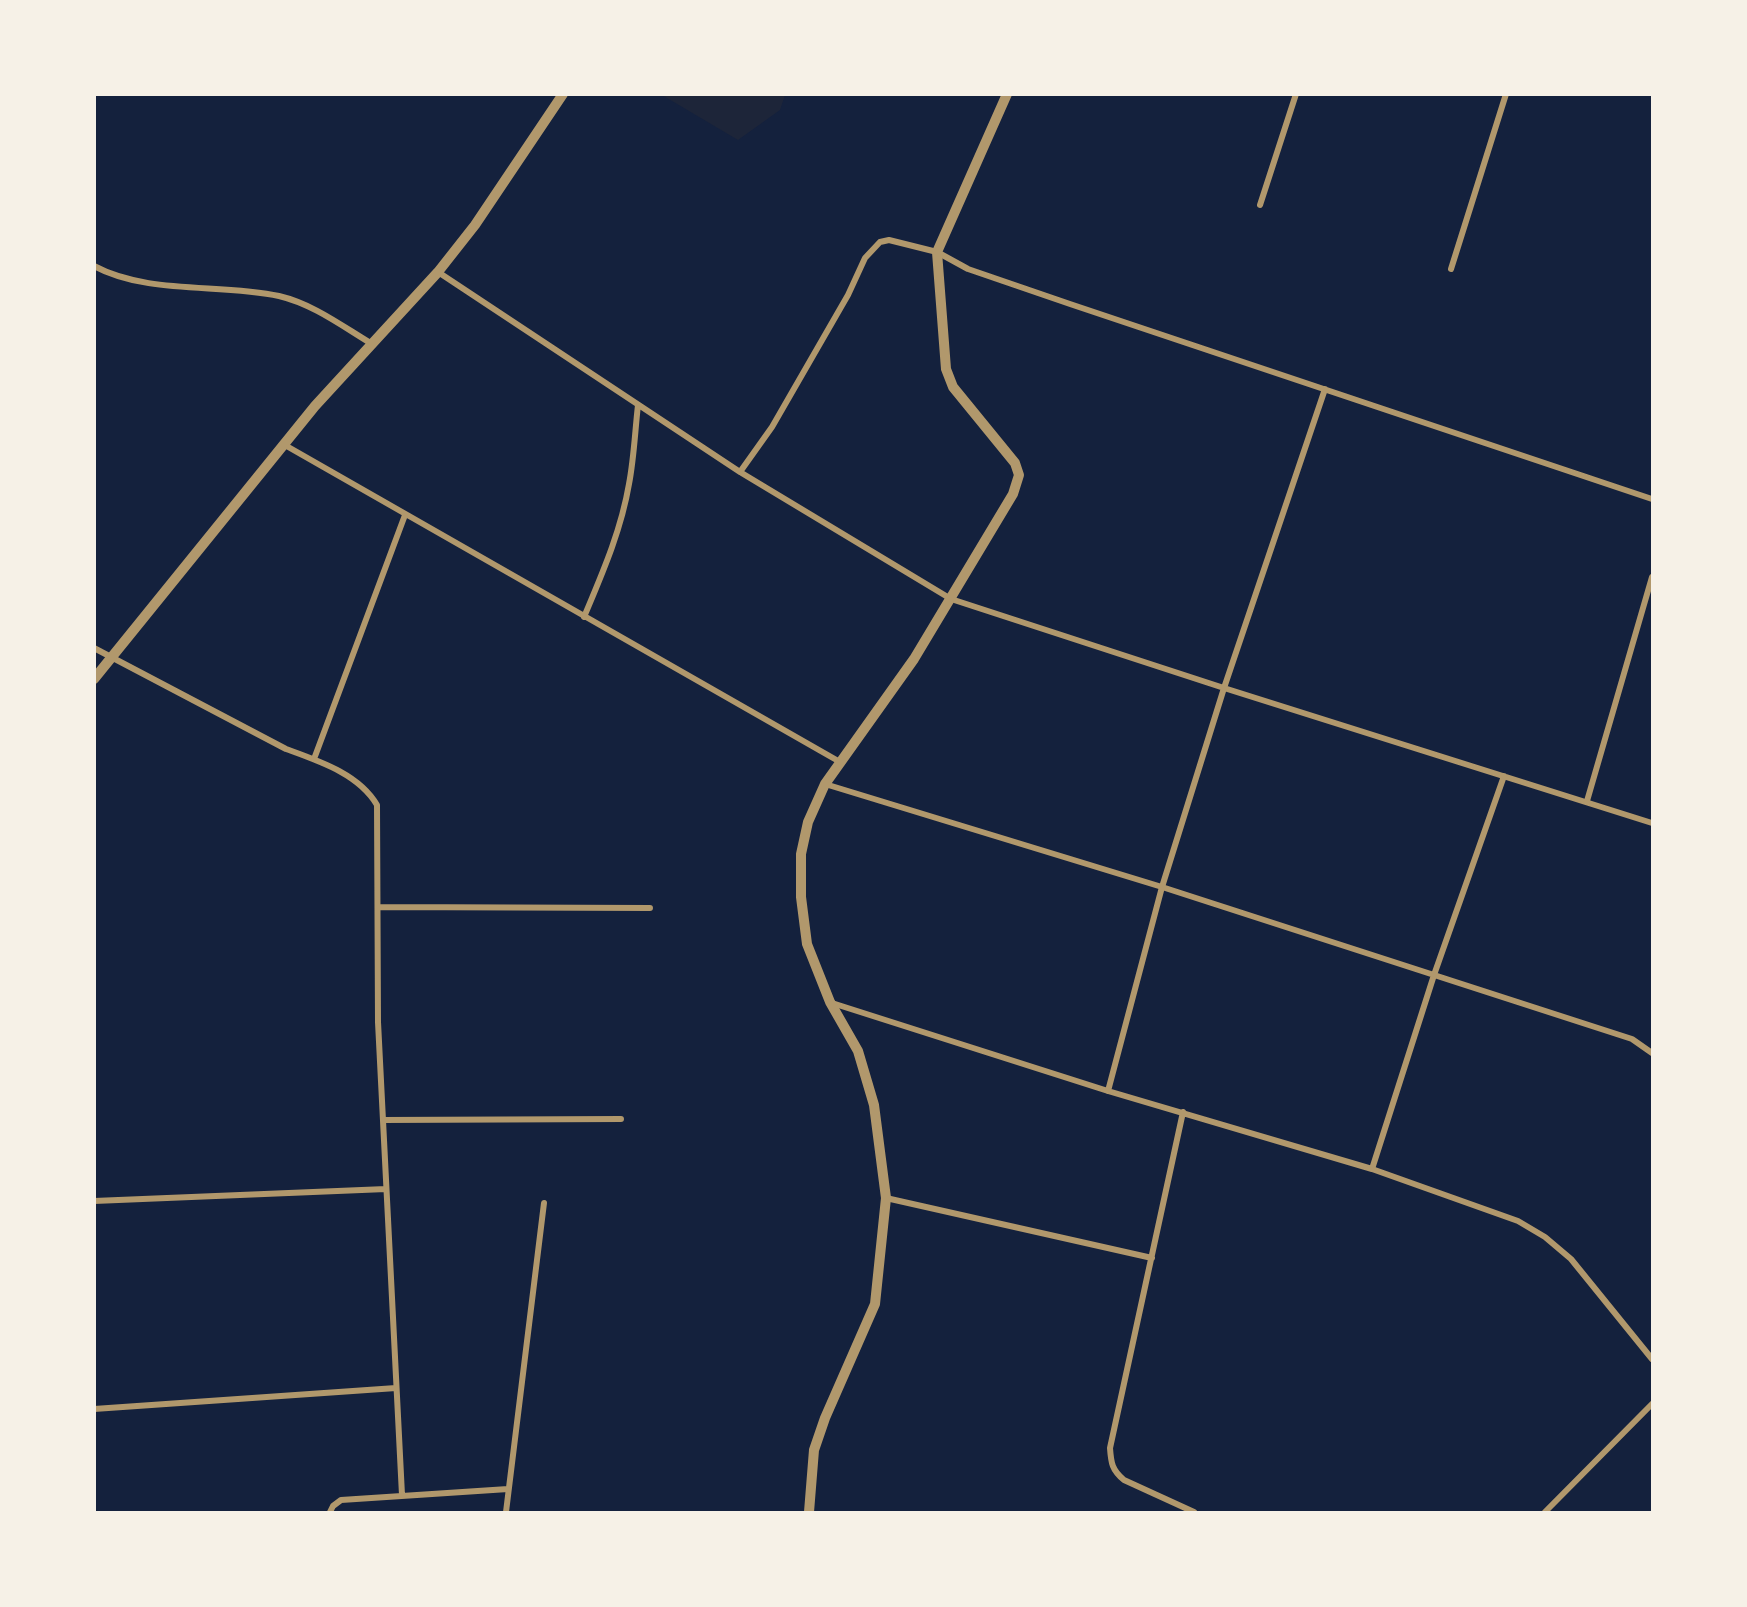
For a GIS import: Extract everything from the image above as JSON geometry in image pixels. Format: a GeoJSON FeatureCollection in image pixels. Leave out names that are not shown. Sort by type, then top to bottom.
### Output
{"type":"FeatureCollection","features":[{"type":"Feature","properties":{"kind":"street"},"geometry":{"type":"LineString","coordinates":[[94,679],[283,444],[438,272],[476,225],[564,94]]}},
{"type":"Feature","properties":{"kind":"street"},"geometry":{"type":"LineString","coordinates":[[809,1512],[814,1450],[825,1418],[875,1304],[886,1198],[874,1105],[858,1051],[830,1002],[807,944],[801,897],[803,843],[808,822],[825,784],[881,709],[951,599],[1013,494],[1019,475],[1015,463],[953,387],[946,369],[938,252],[1006,94]]}},
{"type":"Feature","properties":{"kind":"street"},"geometry":{"type":"LineString","coordinates":[[1260,205],[1296,94]]}},
{"type":"Feature","properties":{"kind":"street"},"geometry":{"type":"LineString","coordinates":[[1452,269],[1506,94]]}},
{"type":"Feature","properties":{"kind":"street"},"geometry":{"type":"LineString","coordinates":[[740,472],[772,427],[873,247],[889,240],[938,252],[968,269],[1653,499]]}},
{"type":"Feature","properties":{"kind":"street"},"geometry":{"type":"LineString","coordinates":[[94,266],[107,273],[134,280],[278,296],[325,315],[372,344]]}},
{"type":"Feature","properties":{"kind":"street"},"geometry":{"type":"LineString","coordinates":[[438,272],[740,472],[951,599],[1653,823]]}},
{"type":"Feature","properties":{"kind":"street"},"geometry":{"type":"LineString","coordinates":[[1108,1091],[1162,887],[1224,688],[1325,389]]}},
{"type":"Feature","properties":{"kind":"street"},"geometry":{"type":"LineString","coordinates":[[584,617],[612,549],[622,516],[629,484],[638,405]]}},
{"type":"Feature","properties":{"kind":"street"},"geometry":{"type":"LineString","coordinates":[[283,444],[840,762]]}},
{"type":"Feature","properties":{"kind":"street"},"geometry":{"type":"LineString","coordinates":[[314,759],[405,515]]}},
{"type":"Feature","properties":{"kind":"street"},"geometry":{"type":"LineString","coordinates":[[1587,801],[1653,577]]}},
{"type":"Feature","properties":{"kind":"street"},"geometry":{"type":"LineString","coordinates":[[94,648],[286,749],[314,759],[358,782],[370,793],[377,805],[378,1022],[402,1495]]}},
{"type":"Feature","properties":{"kind":"street"},"geometry":{"type":"LineString","coordinates":[[1372,1169],[1434,975],[1504,776]]}},
{"type":"Feature","properties":{"kind":"street"},"geometry":{"type":"LineString","coordinates":[[825,784],[1162,887],[1632,1039],[1653,1053]]}},
{"type":"Feature","properties":{"kind":"street"},"geometry":{"type":"LineString","coordinates":[[378,907],[650,908]]}},
{"type":"Feature","properties":{"kind":"street"},"geometry":{"type":"LineString","coordinates":[[830,1002],[1108,1091],[1372,1169],[1518,1221],[1545,1237],[1571,1259],[1653,1359]]}},
{"type":"Feature","properties":{"kind":"street"},"geometry":{"type":"LineString","coordinates":[[1183,1112],[1110,1448],[1111,1464],[1116,1474],[1194,1512]]}},
{"type":"Feature","properties":{"kind":"street"},"geometry":{"type":"LineString","coordinates":[[383,1120],[621,1119]]}},
{"type":"Feature","properties":{"kind":"street"},"geometry":{"type":"LineString","coordinates":[[94,1201],[386,1189]]}},
{"type":"Feature","properties":{"kind":"street"},"geometry":{"type":"LineString","coordinates":[[886,1198],[1152,1258]]}},
{"type":"Feature","properties":{"kind":"street"},"geometry":{"type":"LineString","coordinates":[[507,1512],[544,1203]]}},
{"type":"Feature","properties":{"kind":"street"},"geometry":{"type":"LineString","coordinates":[[94,1409],[396,1388]]}},
{"type":"Feature","properties":{"kind":"street"},"geometry":{"type":"LineString","coordinates":[[1545,1512],[1653,1404]]}},
{"type":"Feature","properties":{"kind":"street"},"geometry":{"type":"LineString","coordinates":[[330,1512],[333,1506],[341,1500],[508,1489]]}},
{"type":"Feature","properties":{"kind":"shaded area"},"geometry":{"type":"Polygon","coordinates":[[[662,95],[785,95],[780,110],[738,140],[662,95]]]}}]}
